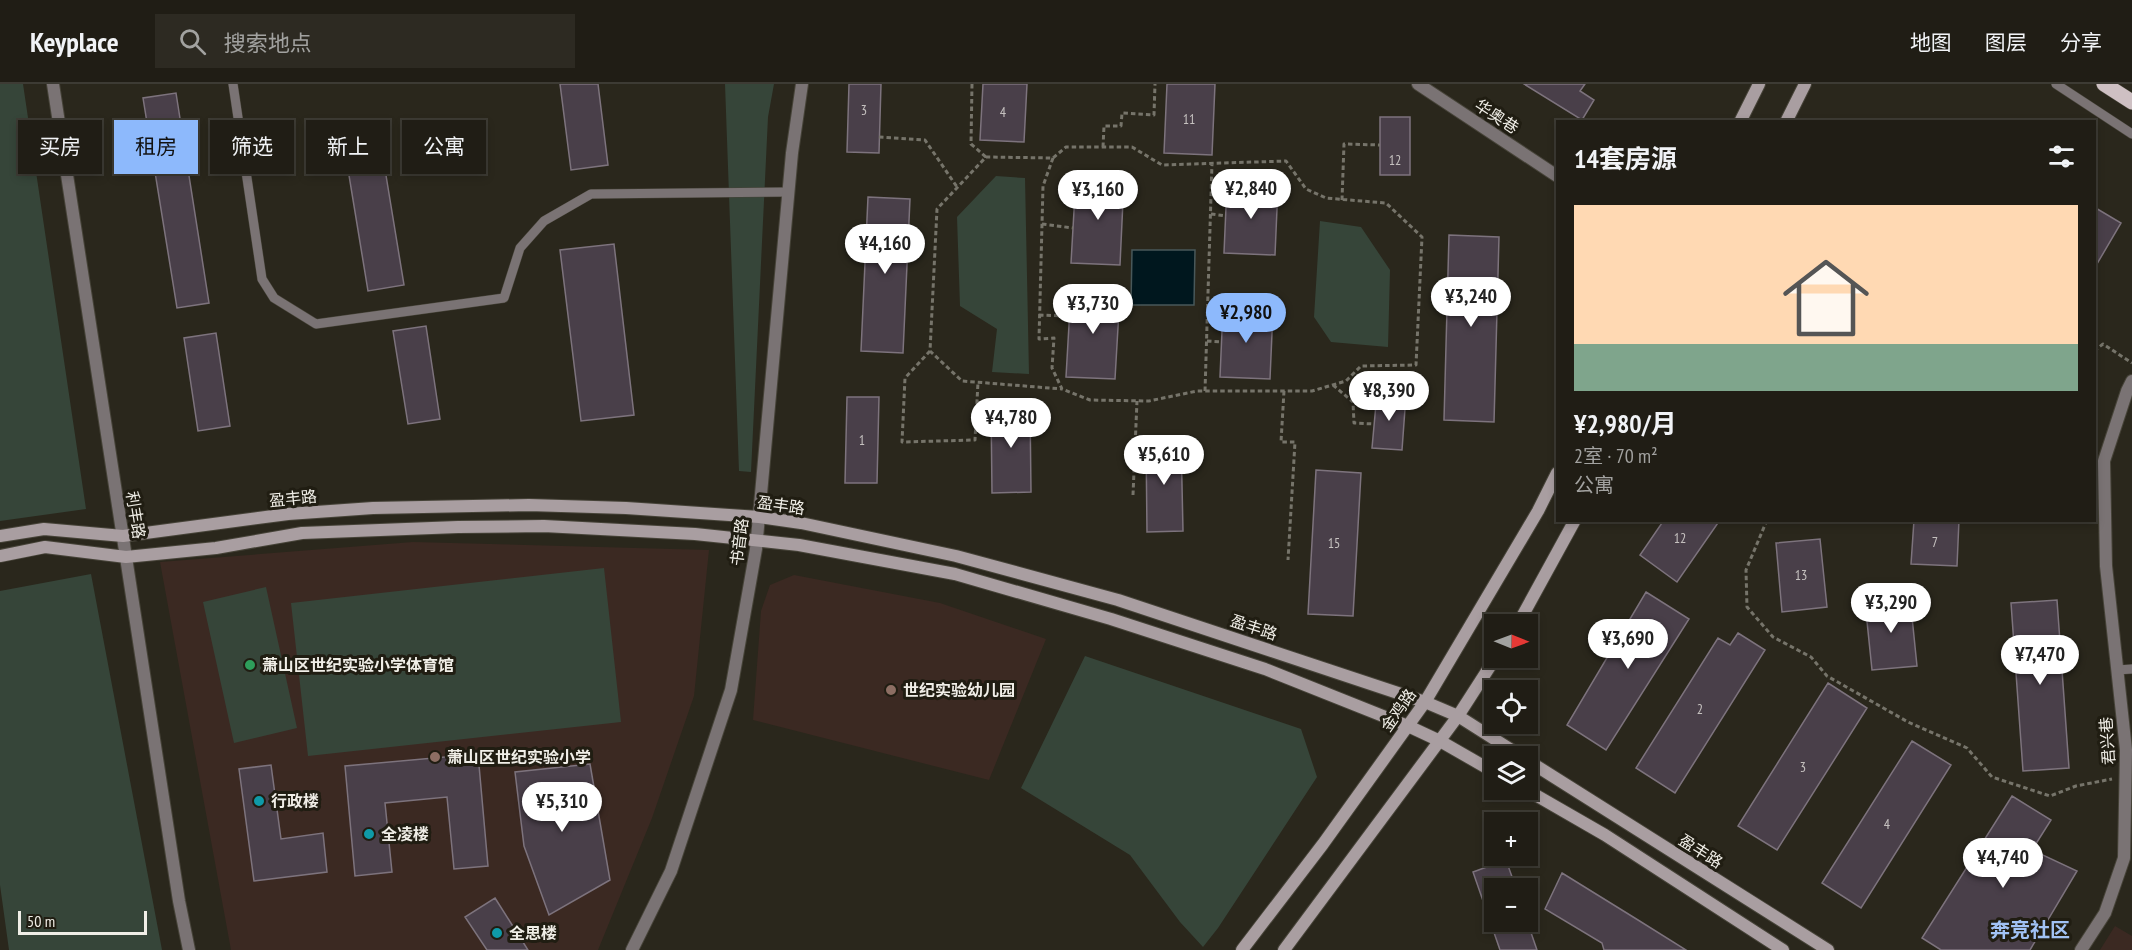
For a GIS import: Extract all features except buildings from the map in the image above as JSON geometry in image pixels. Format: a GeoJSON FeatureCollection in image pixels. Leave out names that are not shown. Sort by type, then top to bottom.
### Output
{"type":"FeatureCollection","features":[{"type":"Feature","properties":{"kind":"main road"},"geometry":{"type":"LineString","coordinates":[[1741,120],[1759,84]]}},
{"type":"Feature","properties":{"kind":"main road"},"geometry":{"type":"LineString","coordinates":[[1787,120],[1805,84]]}},
{"type":"Feature","properties":{"kind":"main road"},"geometry":{"type":"LineString","coordinates":[[2104,84],[2132,102]]}},
{"type":"Feature","properties":{"kind":"main road","name":"金鸡路"},"geometry":{"type":"LineString","coordinates":[[1242,950],[1323,844],[1425,702],[1538,511],[1556,475]]}},
{"type":"Feature","properties":{"kind":"main road","name":"盈丰路"},"geometry":{"type":"LineString","coordinates":[[0,536],[44,529],[123,536],[288,514],[373,508],[529,505],[626,508],[759,518],[801,524],[956,556],[1118,600],[1425,702],[1458,716],[1505,746]]}},
{"type":"Feature","properties":{"kind":"main road"},"geometry":{"type":"LineString","coordinates":[[1523,614],[1574,522]]}},
{"type":"Feature","properties":{"kind":"main road"},"geometry":{"type":"LineString","coordinates":[[0,556],[45,547],[126,557],[216,548],[302,533],[458,527],[544,526],[695,534],[799,544],[955,574],[1103,616],[1265,669],[1408,726],[1484,765]]}},
{"type":"Feature","properties":{"kind":"main road"},"geometry":{"type":"LineString","coordinates":[[1284,950],[1440,741],[1490,668]]}},
{"type":"Feature","properties":{"kind":"main road","name":"盈丰路"},"geometry":{"type":"LineString","coordinates":[[1538,767],[1828,950]]}},
{"type":"Feature","properties":{"kind":"main road"},"geometry":{"type":"LineString","coordinates":[[1538,796],[1605,835],[1783,950]]}},
{"type":"Feature","properties":{"kind":"street","name":"利丰路"},"geometry":{"type":"LineString","coordinates":[[53,84],[179,901],[189,950]]}},
{"type":"Feature","properties":{"kind":"street","name":"书音路"},"geometry":{"type":"LineString","coordinates":[[632,950],[671,871],[731,690],[757,540],[789,192],[802,84]]}},
{"type":"Feature","properties":{"kind":"street","name":"华奥巷"},"geometry":{"type":"LineString","coordinates":[[1418,84],[1556,175]]}},
{"type":"Feature","properties":{"kind":"street","name":"君兴巷"},"geometry":{"type":"LineString","coordinates":[[2081,950],[2105,913],[2124,858],[2129,750],[2117,670],[2106,566],[2104,461],[2132,381]]}},
{"type":"Feature","properties":{"kind":"lane"},"geometry":{"type":"LineString","coordinates":[[233,84],[262,279],[274,298],[316,324],[504,298],[520,248],[543,221],[591,194],[789,192]]}},
{"type":"Feature","properties":{"kind":"lane"},"geometry":{"type":"LineString","coordinates":[[2055,84],[2132,134]]}},
{"type":"Feature","properties":{"kind":"lane"},"geometry":{"type":"LineString","coordinates":[[2117,670],[2132,669]]}},
{"type":"Feature","properties":{"kind":"path"},"geometry":{"type":"LineString","coordinates":[[972,84],[971,144],[986,157],[1053,158]]}},
{"type":"Feature","properties":{"kind":"path"},"geometry":{"type":"LineString","coordinates":[[1103,147],[1104,126],[1121,126],[1122,113],[1154,115],[1155,84]]}},
{"type":"Feature","properties":{"kind":"path"},"geometry":{"type":"LineString","coordinates":[[879,137],[925,140],[957,187]]}},
{"type":"Feature","properties":{"kind":"path"},"geometry":{"type":"LineString","coordinates":[[1342,200],[1344,144],[1380,144]]}},
{"type":"Feature","properties":{"kind":"path"},"geometry":{"type":"LineString","coordinates":[[930,351],[962,381],[1062,389],[1090,400],[1149,401],[1206,391],[1312,391],[1346,381],[1361,366],[1416,365],[1422,237],[1386,203],[1326,198],[1306,189],[1286,161],[1162,165],[1132,147],[1066,147],[1053,158],[1043,186],[1039,315],[1039,339],[1054,338],[1052,368],[1062,389]]}},
{"type":"Feature","properties":{"kind":"path"},"geometry":{"type":"LineString","coordinates":[[978,382],[975,440],[902,442],[905,378],[930,351],[938,209],[986,157]]}},
{"type":"Feature","properties":{"kind":"path"},"geometry":{"type":"LineString","coordinates":[[1206,391],[1212,163]]}},
{"type":"Feature","properties":{"kind":"path"},"geometry":{"type":"LineString","coordinates":[[1211,214],[1226,216]]}},
{"type":"Feature","properties":{"kind":"path"},"geometry":{"type":"LineString","coordinates":[[1042,224],[1073,228]]}},
{"type":"Feature","properties":{"kind":"path"},"geometry":{"type":"LineString","coordinates":[[1039,315],[1070,316]]}},
{"type":"Feature","properties":{"kind":"path"},"geometry":{"type":"LineString","coordinates":[[1207,342],[1221,342]]}},
{"type":"Feature","properties":{"kind":"path"},"geometry":{"type":"LineString","coordinates":[[2096,349],[2103,344],[2132,363]]}},
{"type":"Feature","properties":{"kind":"path"},"geometry":{"type":"LineString","coordinates":[[1333,385],[1353,402],[1354,423],[1374,424]]}},
{"type":"Feature","properties":{"kind":"path"},"geometry":{"type":"LineString","coordinates":[[1284,391],[1281,442],[1295,442],[1288,560]]}},
{"type":"Feature","properties":{"kind":"path"},"geometry":{"type":"LineString","coordinates":[[1133,495],[1137,401]]}},
{"type":"Feature","properties":{"kind":"path"},"geometry":{"type":"LineString","coordinates":[[1766,522],[1746,570],[1747,607],[1773,637],[1811,657],[1827,676],[1908,722],[1967,748],[1992,777],[2050,796],[2076,786],[2126,776]]}},
{"type":"Feature","properties":{"kind":"shaded area","name":"萧山区世纪实验小学"},"geometry":{"type":"Polygon","coordinates":[[[413,542],[709,550],[694,696],[652,818],[598,950],[231,950],[160,562],[413,542]]]}},
{"type":"Feature","properties":{"kind":"shaded area","name":"世纪实验幼儿园"},"geometry":{"type":"Polygon","coordinates":[[[794,575],[940,603],[1046,639],[989,780],[753,720],[761,611],[770,585],[794,575]]]}},
{"type":"Feature","properties":{"kind":"shaded area"},"geometry":{"type":"Polygon","coordinates":[[[2115,926],[2132,936],[2132,950],[2100,950],[2115,926]]]}},
{"type":"Feature","properties":{"kind":"green space"},"geometry":{"type":"Polygon","coordinates":[[[0,84],[23,84],[28,120],[18,120],[18,174],[36,174],[86,509],[0,521],[0,84]]]}},
{"type":"Feature","properties":{"kind":"green space"},"geometry":{"type":"Polygon","coordinates":[[[725,84],[774,84],[768,117],[751,472],[739,471],[725,84]]]}},
{"type":"Feature","properties":{"kind":"green space"},"geometry":{"type":"Polygon","coordinates":[[[996,176],[1025,178],[1029,374],[992,372],[997,329],[960,306],[957,217],[996,176]]]}},
{"type":"Feature","properties":{"kind":"green space"},"geometry":{"type":"Polygon","coordinates":[[[1320,221],[1361,227],[1390,270],[1388,347],[1331,342],[1314,317],[1320,221]]]}},
{"type":"Feature","properties":{"kind":"green space"},"geometry":{"type":"Polygon","coordinates":[[[604,568],[621,722],[308,756],[291,603],[604,568]]]}},
{"type":"Feature","properties":{"kind":"green space"},"geometry":{"type":"Polygon","coordinates":[[[91,574],[162,950],[9,950],[0,885],[0,591],[91,574]]]}},
{"type":"Feature","properties":{"kind":"green space","name":"萧山区世纪实验小学体育馆"},"geometry":{"type":"Polygon","coordinates":[[[266,587],[297,728],[234,743],[203,602],[266,587]]]}},
{"type":"Feature","properties":{"kind":"green space"},"geometry":{"type":"Polygon","coordinates":[[[1085,656],[1301,729],[1317,777],[1218,928],[1203,947],[1180,922],[1130,855],[1021,788],[1085,656]]]}},
{"type":"Feature","properties":{"kind":"water"},"geometry":{"type":"Polygon","coordinates":[[[1132,250],[1195,250],[1194,305],[1131,305],[1132,250]]]}},
{"type":"Feature","properties":{"kind":"place","name":"萧山区世纪实验小学体育馆"},"geometry":{"type":"Point","coordinates":[250,665]}},
{"type":"Feature","properties":{"kind":"place","name":"世纪实验幼儿园"},"geometry":{"type":"Point","coordinates":[891,690]}},
{"type":"Feature","properties":{"kind":"place","name":"萧山区世纪实验小学"},"geometry":{"type":"Point","coordinates":[435,757]}},
{"type":"Feature","properties":{"kind":"place","name":"行政楼"},"geometry":{"type":"Point","coordinates":[259,801]}},
{"type":"Feature","properties":{"kind":"place","name":"全凌楼"},"geometry":{"type":"Point","coordinates":[369,834]}},
{"type":"Feature","properties":{"kind":"place","name":"全思楼"},"geometry":{"type":"Point","coordinates":[497,933]}},
{"type":"Feature","properties":{"kind":"district","name":"奔竞社区"},"geometry":{"type":"Point","coordinates":[2030,930]}}]}
